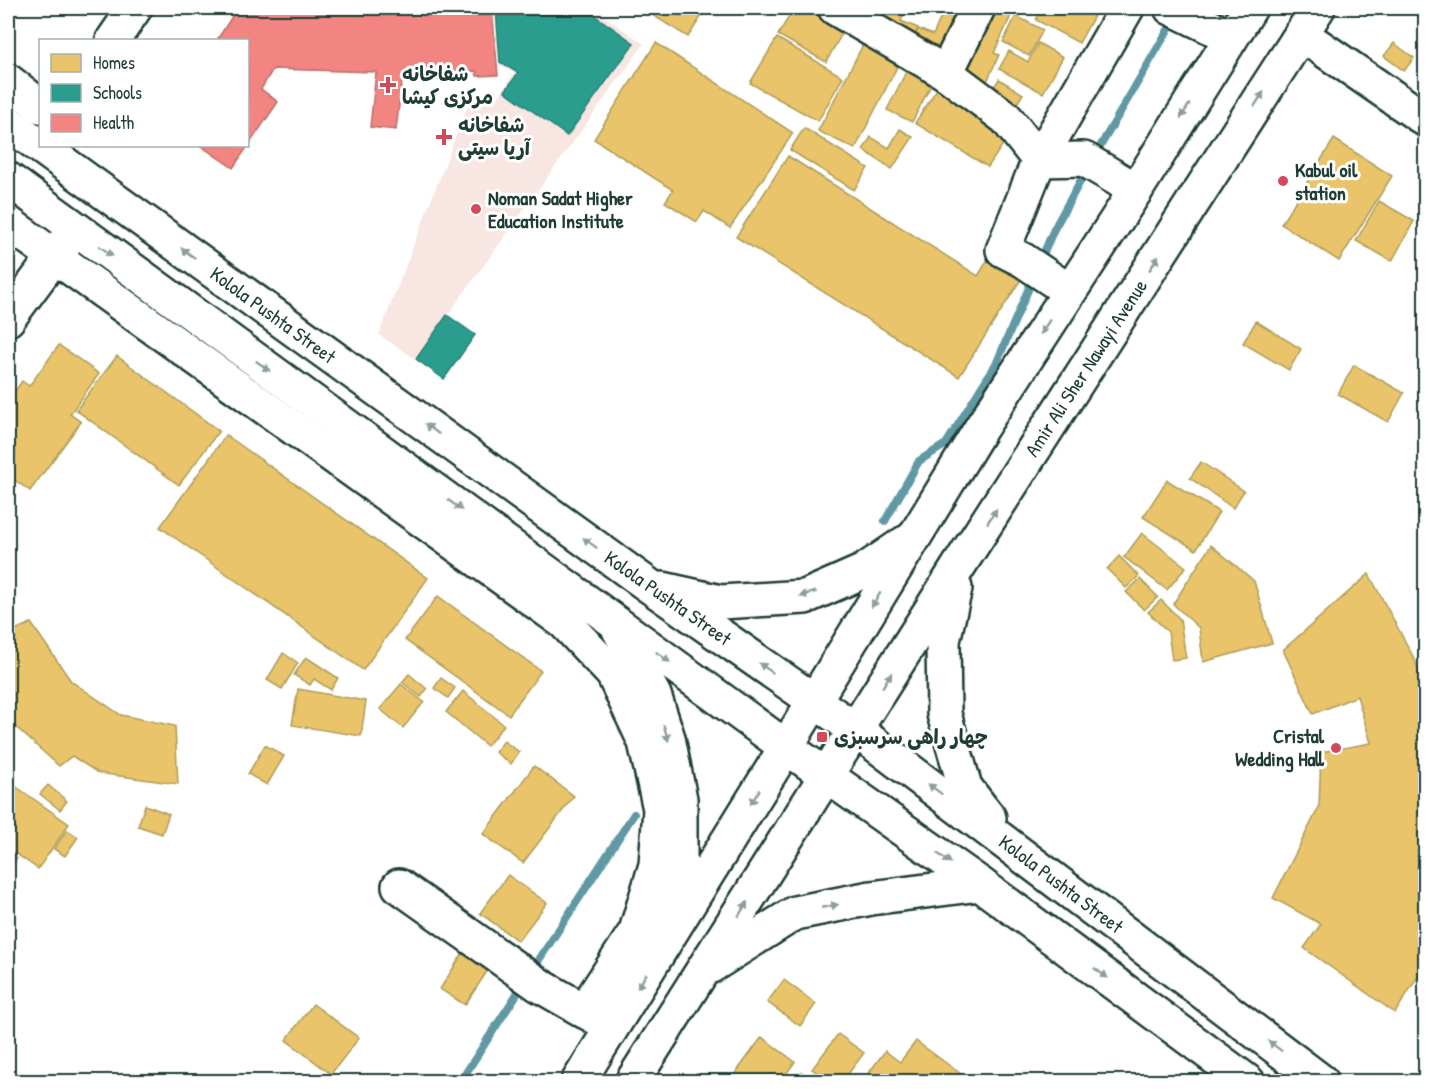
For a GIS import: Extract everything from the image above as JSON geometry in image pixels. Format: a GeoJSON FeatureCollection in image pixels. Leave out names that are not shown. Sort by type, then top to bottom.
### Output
{"type":"FeatureCollection","features":[{"type":"Feature","properties":{"kind":"main road"},"geometry":{"type":"LineString","coordinates":[[114,39],[135,8]]}},
{"type":"Feature","properties":{"kind":"main road"},"geometry":{"type":"LineString","coordinates":[[946,73],[978,8]]}},
{"type":"Feature","properties":{"kind":"main road"},"geometry":{"type":"LineString","coordinates":[[1069,291],[1013,255],[1039,160],[1127,8]]}},
{"type":"Feature","properties":{"kind":"main road"},"geometry":{"type":"LineString","coordinates":[[1171,8],[1231,38]]}},
{"type":"Feature","properties":{"kind":"main road"},"geometry":{"type":"LineString","coordinates":[[578,1082],[614,1028],[981,428],[1136,190],[1250,8]]}},
{"type":"Feature","properties":{"kind":"main road"},"geometry":{"type":"LineString","coordinates":[[851,12],[946,73],[1006,118],[1039,160]]}},
{"type":"Feature","properties":{"kind":"main road"},"geometry":{"type":"LineString","coordinates":[[1310,21],[1425,120]]}},
{"type":"Feature","properties":{"kind":"main road","name":"Amir Ali Sher Nawayi Avenue"},"geometry":{"type":"LineString","coordinates":[[632,1082],[960,564],[1310,21]]}},
{"type":"Feature","properties":{"kind":"main road"},"geometry":{"type":"LineString","coordinates":[[8,81],[39,105]]}},
{"type":"Feature","properties":{"kind":"main road","name":"Kolola Pushta Street"},"geometry":{"type":"LineString","coordinates":[[8,123],[39,145]]}},
{"type":"Feature","properties":{"kind":"main road","name":"Kolola Pushta Street"},"geometry":{"type":"LineString","coordinates":[[41,147],[648,585],[856,730],[1322,1082]]}},
{"type":"Feature","properties":{"kind":"main road"},"geometry":{"type":"LineString","coordinates":[[1039,160],[1084,159],[1136,190]]}},
{"type":"Feature","properties":{"kind":"main road"},"geometry":{"type":"LineString","coordinates":[[8,179],[827,777],[980,884],[1248,1082]]}},
{"type":"Feature","properties":{"kind":"main road"},"geometry":{"type":"LineString","coordinates":[[8,223],[564,622],[613,674],[645,742],[660,809],[656,865],[636,931],[584,1011]]}},
{"type":"Feature","properties":{"kind":"main road"},"geometry":{"type":"LineString","coordinates":[[8,319],[75,228]]}},
{"type":"Feature","properties":{"kind":"main road"},"geometry":{"type":"LineString","coordinates":[[648,585],[721,602],[805,597],[864,571],[914,537]]}},
{"type":"Feature","properties":{"kind":"main road"},"geometry":{"type":"LineString","coordinates":[[960,564],[944,641],[944,714],[965,787],[1008,843]]}},
{"type":"Feature","properties":{"kind":"main road"},"geometry":{"type":"LineString","coordinates":[[615,623],[654,695],[668,738],[680,799],[680,868],[664,945]]}},
{"type":"Feature","properties":{"kind":"main road"},"geometry":{"type":"LineString","coordinates":[[704,970],[795,914],[871,898],[980,884]]}},
{"type":"Feature","properties":{"kind":"main road"},"geometry":{"type":"LineString","coordinates":[[399,886],[539,985],[614,1028]]}},
{"type":"Feature","properties":{"kind":"shaded area","name":"Noman Sadat Higher Education Institute"},"geometry":{"type":"Polygon","coordinates":[[[494,8],[592,8],[644,44],[416,359],[379,335],[474,89],[495,103],[514,73],[499,65],[494,8]]]}},
{"type":"Feature","properties":{"kind":"building: Homes"},"geometry":{"type":"Polygon","coordinates":[[[641,8],[707,8],[688,37],[641,8]]]}},
{"type":"Feature","properties":{"kind":"building: Homes"},"geometry":{"type":"Polygon","coordinates":[[[794,8],[806,8],[844,30],[826,62],[778,35],[794,8]]]}},
{"type":"Feature","properties":{"kind":"building: Homes"},"geometry":{"type":"Polygon","coordinates":[[[887,8],[904,15],[901,21],[918,28],[912,41],[879,26],[887,8]]]}},
{"type":"Feature","properties":{"kind":"building: Homes"},"geometry":{"type":"Polygon","coordinates":[[[945,8],[965,8],[944,57],[912,44],[918,29],[933,35],[945,8]]]}},
{"type":"Feature","properties":{"kind":"building: Homes"},"geometry":{"type":"Polygon","coordinates":[[[988,8],[1014,9],[994,53],[999,55],[984,88],[957,76],[988,8]]]}},
{"type":"Feature","properties":{"kind":"building: Homes"},"geometry":{"type":"Polygon","coordinates":[[[1029,8],[1078,8],[1094,16],[1079,43],[1036,20],[1039,13],[1029,8]]]}},
{"type":"Feature","properties":{"kind":"building: Homes"},"geometry":{"type":"Polygon","coordinates":[[[1016,16],[1043,30],[1029,56],[1003,42],[1016,16]]]}},
{"type":"Feature","properties":{"kind":"building: Homes"},"geometry":{"type":"Polygon","coordinates":[[[777,38],[843,77],[818,121],[750,83],[777,38]]]}},
{"type":"Feature","properties":{"kind":"building: Homes"},"geometry":{"type":"Polygon","coordinates":[[[865,41],[901,59],[855,149],[818,131],[865,41]]]}},
{"type":"Feature","properties":{"kind":"building: Homes"},"geometry":{"type":"Polygon","coordinates":[[[656,43],[793,133],[730,228],[704,211],[697,222],[665,202],[673,190],[594,139],[656,43]]]}},
{"type":"Feature","properties":{"kind":"building: Homes"},"geometry":{"type":"Polygon","coordinates":[[[1038,43],[1063,57],[1043,93],[999,69],[1009,51],[1028,62],[1038,43]]]}},
{"type":"Feature","properties":{"kind":"building: Homes"},"geometry":{"type":"Polygon","coordinates":[[[1394,43],[1414,58],[1404,71],[1384,56],[1394,43]]]}},
{"type":"Feature","properties":{"kind":"building: Homes"},"geometry":{"type":"Polygon","coordinates":[[[909,66],[934,79],[912,122],[887,110],[909,66]]]}},
{"type":"Feature","properties":{"kind":"building: Homes"},"geometry":{"type":"Polygon","coordinates":[[[999,79],[1023,94],[1016,105],[992,90],[999,79]]]}},
{"type":"Feature","properties":{"kind":"building: Homes"},"geometry":{"type":"Polygon","coordinates":[[[938,87],[1011,132],[988,167],[915,123],[938,87]]]}},
{"type":"Feature","properties":{"kind":"building: Homes"},"geometry":{"type":"Polygon","coordinates":[[[804,128],[868,168],[854,190],[790,150],[804,128]]]}},
{"type":"Feature","properties":{"kind":"building: Homes"},"geometry":{"type":"Polygon","coordinates":[[[900,129],[913,137],[892,169],[863,150],[871,137],[889,148],[900,129]]]}},
{"type":"Feature","properties":{"kind":"building: Homes"},"geometry":{"type":"Polygon","coordinates":[[[1334,139],[1392,176],[1339,261],[1281,224],[1334,139]]]}},
{"type":"Feature","properties":{"kind":"building: Homes"},"geometry":{"type":"Polygon","coordinates":[[[788,156],[978,276],[992,253],[1025,273],[959,377],[736,237],[788,156]]]}},
{"type":"Feature","properties":{"kind":"building: Homes"},"geometry":{"type":"Polygon","coordinates":[[[1379,201],[1414,221],[1392,261],[1356,241],[1379,201]]]}},
{"type":"Feature","properties":{"kind":"building: Homes"},"geometry":{"type":"Polygon","coordinates":[[[1256,321],[1301,349],[1289,370],[1243,343],[1256,321]]]}},
{"type":"Feature","properties":{"kind":"building: Homes"},"geometry":{"type":"Polygon","coordinates":[[[59,345],[99,374],[70,414],[81,422],[30,491],[8,475],[8,401],[22,381],[29,386],[59,345]]]}},
{"type":"Feature","properties":{"kind":"building: Homes"},"geometry":{"type":"Polygon","coordinates":[[[117,356],[219,431],[179,485],[76,410],[117,356]]]}},
{"type":"Feature","properties":{"kind":"building: Homes"},"geometry":{"type":"Polygon","coordinates":[[[1354,365],[1404,393],[1388,422],[1338,394],[1354,365]]]}},
{"type":"Feature","properties":{"kind":"building: Homes"},"geometry":{"type":"Polygon","coordinates":[[[226,435],[428,578],[363,670],[160,527],[226,435]]]}},
{"type":"Feature","properties":{"kind":"building: Homes"},"geometry":{"type":"Polygon","coordinates":[[[1201,462],[1244,491],[1233,508],[1190,478],[1201,462]]]}},
{"type":"Feature","properties":{"kind":"building: Homes"},"geometry":{"type":"Polygon","coordinates":[[[1167,480],[1219,512],[1196,550],[1143,517],[1167,480]]]}},
{"type":"Feature","properties":{"kind":"building: Homes"},"geometry":{"type":"Polygon","coordinates":[[[1142,533],[1186,567],[1167,590],[1124,557],[1142,533]]]}},
{"type":"Feature","properties":{"kind":"building: Homes"},"geometry":{"type":"Polygon","coordinates":[[[1211,545],[1254,581],[1272,643],[1203,662],[1199,628],[1173,604],[1211,545]]]}},
{"type":"Feature","properties":{"kind":"building: Homes"},"geometry":{"type":"Polygon","coordinates":[[[1119,556],[1139,576],[1126,588],[1107,569],[1119,556]]]}},
{"type":"Feature","properties":{"kind":"building: Homes"},"geometry":{"type":"Polygon","coordinates":[[[1369,574],[1415,660],[1426,690],[1426,835],[1417,869],[1426,874],[1426,964],[1395,1013],[1304,948],[1321,924],[1273,898],[1319,807],[1321,752],[1371,743],[1357,696],[1313,714],[1283,650],[1369,574]]]}},
{"type":"Feature","properties":{"kind":"building: Homes"},"geometry":{"type":"Polygon","coordinates":[[[1140,579],[1158,597],[1144,610],[1126,592],[1140,579]]]}},
{"type":"Feature","properties":{"kind":"building: Homes"},"geometry":{"type":"Polygon","coordinates":[[[438,596],[541,671],[509,715],[405,640],[438,596]]]}},
{"type":"Feature","properties":{"kind":"building: Homes"},"geometry":{"type":"Polygon","coordinates":[[[1161,600],[1180,619],[1186,658],[1172,660],[1168,632],[1148,612],[1161,600]]]}},
{"type":"Feature","properties":{"kind":"building: Homes"},"geometry":{"type":"Polygon","coordinates":[[[31,623],[71,681],[121,715],[175,726],[178,784],[98,773],[72,756],[59,766],[8,720],[10,698],[8,694],[8,633],[31,623]]]}},
{"type":"Feature","properties":{"kind":"building: Homes"},"geometry":{"type":"Polygon","coordinates":[[[283,653],[298,663],[282,689],[267,680],[283,653]]]}},
{"type":"Feature","properties":{"kind":"building: Homes"},"geometry":{"type":"Polygon","coordinates":[[[306,657],[338,678],[331,690],[314,679],[310,685],[294,675],[306,657]]]}},
{"type":"Feature","properties":{"kind":"building: Homes"},"geometry":{"type":"Polygon","coordinates":[[[409,674],[427,689],[421,697],[402,682],[409,674]]]}},
{"type":"Feature","properties":{"kind":"building: Homes"},"geometry":{"type":"Polygon","coordinates":[[[441,678],[455,688],[448,698],[434,688],[441,678]]]}},
{"type":"Feature","properties":{"kind":"building: Homes"},"geometry":{"type":"Polygon","coordinates":[[[401,684],[424,702],[403,728],[380,709],[401,684]]]}},
{"type":"Feature","properties":{"kind":"building: Homes"},"geometry":{"type":"Polygon","coordinates":[[[298,689],[366,701],[361,736],[292,725],[298,689]]]}},
{"type":"Feature","properties":{"kind":"building: Homes"},"geometry":{"type":"Polygon","coordinates":[[[463,691],[504,725],[487,746],[446,712],[463,691]]]}},
{"type":"Feature","properties":{"kind":"building: Homes"},"geometry":{"type":"Polygon","coordinates":[[[504,741],[519,752],[511,764],[495,752],[504,741]]]}},
{"type":"Feature","properties":{"kind":"building: Homes"},"geometry":{"type":"Polygon","coordinates":[[[265,745],[284,756],[267,785],[248,774],[265,745]]]}},
{"type":"Feature","properties":{"kind":"building: Homes"},"geometry":{"type":"Polygon","coordinates":[[[534,766],[574,796],[523,863],[483,834],[534,766]]]}},
{"type":"Feature","properties":{"kind":"building: Homes"},"geometry":{"type":"Polygon","coordinates":[[[8,781],[69,824],[38,869],[8,848],[8,781]]]}},
{"type":"Feature","properties":{"kind":"building: Homes"},"geometry":{"type":"Polygon","coordinates":[[[48,785],[67,801],[60,810],[40,794],[48,785]]]}},
{"type":"Feature","properties":{"kind":"building: Homes"},"geometry":{"type":"Polygon","coordinates":[[[145,805],[169,814],[162,834],[138,826],[145,805]]]}},
{"type":"Feature","properties":{"kind":"building: Homes"},"geometry":{"type":"Polygon","coordinates":[[[67,830],[78,837],[65,856],[54,849],[67,830]]]}},
{"type":"Feature","properties":{"kind":"building: Homes"},"geometry":{"type":"Polygon","coordinates":[[[8,851],[17,858],[8,870],[8,851]]]}},
{"type":"Feature","properties":{"kind":"building: Homes"},"geometry":{"type":"Polygon","coordinates":[[[508,875],[547,903],[518,941],[480,913],[508,875]]]}},
{"type":"Feature","properties":{"kind":"building: Homes"},"geometry":{"type":"Polygon","coordinates":[[[464,951],[490,967],[465,1005],[440,989],[464,951]]]}},
{"type":"Feature","properties":{"kind":"building: Homes"},"geometry":{"type":"Polygon","coordinates":[[[784,980],[816,1004],[800,1026],[767,1002],[784,980]]]}},
{"type":"Feature","properties":{"kind":"building: Homes"},"geometry":{"type":"Polygon","coordinates":[[[313,1004],[359,1038],[331,1074],[286,1040],[313,1004]]]}},
{"type":"Feature","properties":{"kind":"building: Homes"},"geometry":{"type":"Polygon","coordinates":[[[838,1034],[864,1053],[842,1082],[829,1082],[812,1069],[838,1034]]]}},
{"type":"Feature","properties":{"kind":"building: Homes"},"geometry":{"type":"Polygon","coordinates":[[[762,1037],[795,1062],[780,1082],[729,1082],[762,1037]]]}},
{"type":"Feature","properties":{"kind":"building: Homes"},"geometry":{"type":"Polygon","coordinates":[[[916,1041],[972,1082],[862,1082],[885,1051],[900,1062],[916,1041]]]}},
{"type":"Feature","properties":{"kind":"building: Homes"},"geometry":{"type":"Polygon","coordinates":[[[802,1072],[815,1082],[795,1082],[802,1072]]]}},
{"type":"Feature","properties":{"kind":"building: Schools"},"geometry":{"type":"Polygon","coordinates":[[[496,8],[584,8],[634,43],[567,136],[505,91],[518,73],[500,62],[496,8]]]}},
{"type":"Feature","properties":{"kind":"building: Schools"},"geometry":{"type":"Polygon","coordinates":[[[447,315],[475,335],[444,379],[416,359],[447,315]]]}},
{"type":"Feature","properties":{"kind":"building: Health","name":"شفاخانه مرکزی کیشا"},"geometry":{"type":"Polygon","coordinates":[[[492,8],[498,75],[477,76],[476,71],[441,72],[441,80],[402,81],[396,130],[370,127],[376,72],[273,69],[261,89],[278,102],[249,145],[249,39],[218,39],[236,10],[492,8]]]}},
{"type":"Feature","properties":{"kind":"building: Health","name":"شفاخانه مرکزی کیشا"},"geometry":{"type":"Polygon","coordinates":[[[202,147],[247,147],[233,168],[202,147]]]}},
{"type":"Feature","properties":{"kind":"waterway"},"geometry":{"type":"LineString","coordinates":[[1094,157],[1175,18]]}},
{"type":"Feature","properties":{"kind":"waterway"},"geometry":{"type":"LineString","coordinates":[[1039,264],[1054,229],[1087,169]]}},
{"type":"Feature","properties":{"kind":"waterway"},"geometry":{"type":"LineString","coordinates":[[885,521],[919,461],[946,444],[997,362],[1034,276]]}},
{"type":"Feature","properties":{"kind":"waterway"},"geometry":{"type":"LineString","coordinates":[[531,972],[634,814]]}},
{"type":"Feature","properties":{"kind":"waterway"},"geometry":{"type":"LineString","coordinates":[[460,1082],[524,983]]}},
{"type":"Feature","properties":{"kind":"place","name":"شفاخانه مرکزی کیشا"},"geometry":{"type":"Point","coordinates":[388,85]}},
{"type":"Feature","properties":{"kind":"place","name":"شفاخانه آریا سیتی"},"geometry":{"type":"Point","coordinates":[444,137]}},
{"type":"Feature","properties":{"kind":"place","name":"Kabul oil station"},"geometry":{"type":"Point","coordinates":[1283,181]}},
{"type":"Feature","properties":{"kind":"place","name":"Noman Sadat Higher Education Institute"},"geometry":{"type":"Point","coordinates":[476,209]}},
{"type":"Feature","properties":{"kind":"place","name":"چهار راهی سرسبزی"},"geometry":{"type":"Point","coordinates":[822,737]}},
{"type":"Feature","properties":{"kind":"place","name":"Cristal Wedding Hall"},"geometry":{"type":"Point","coordinates":[1336,748]}}]}
